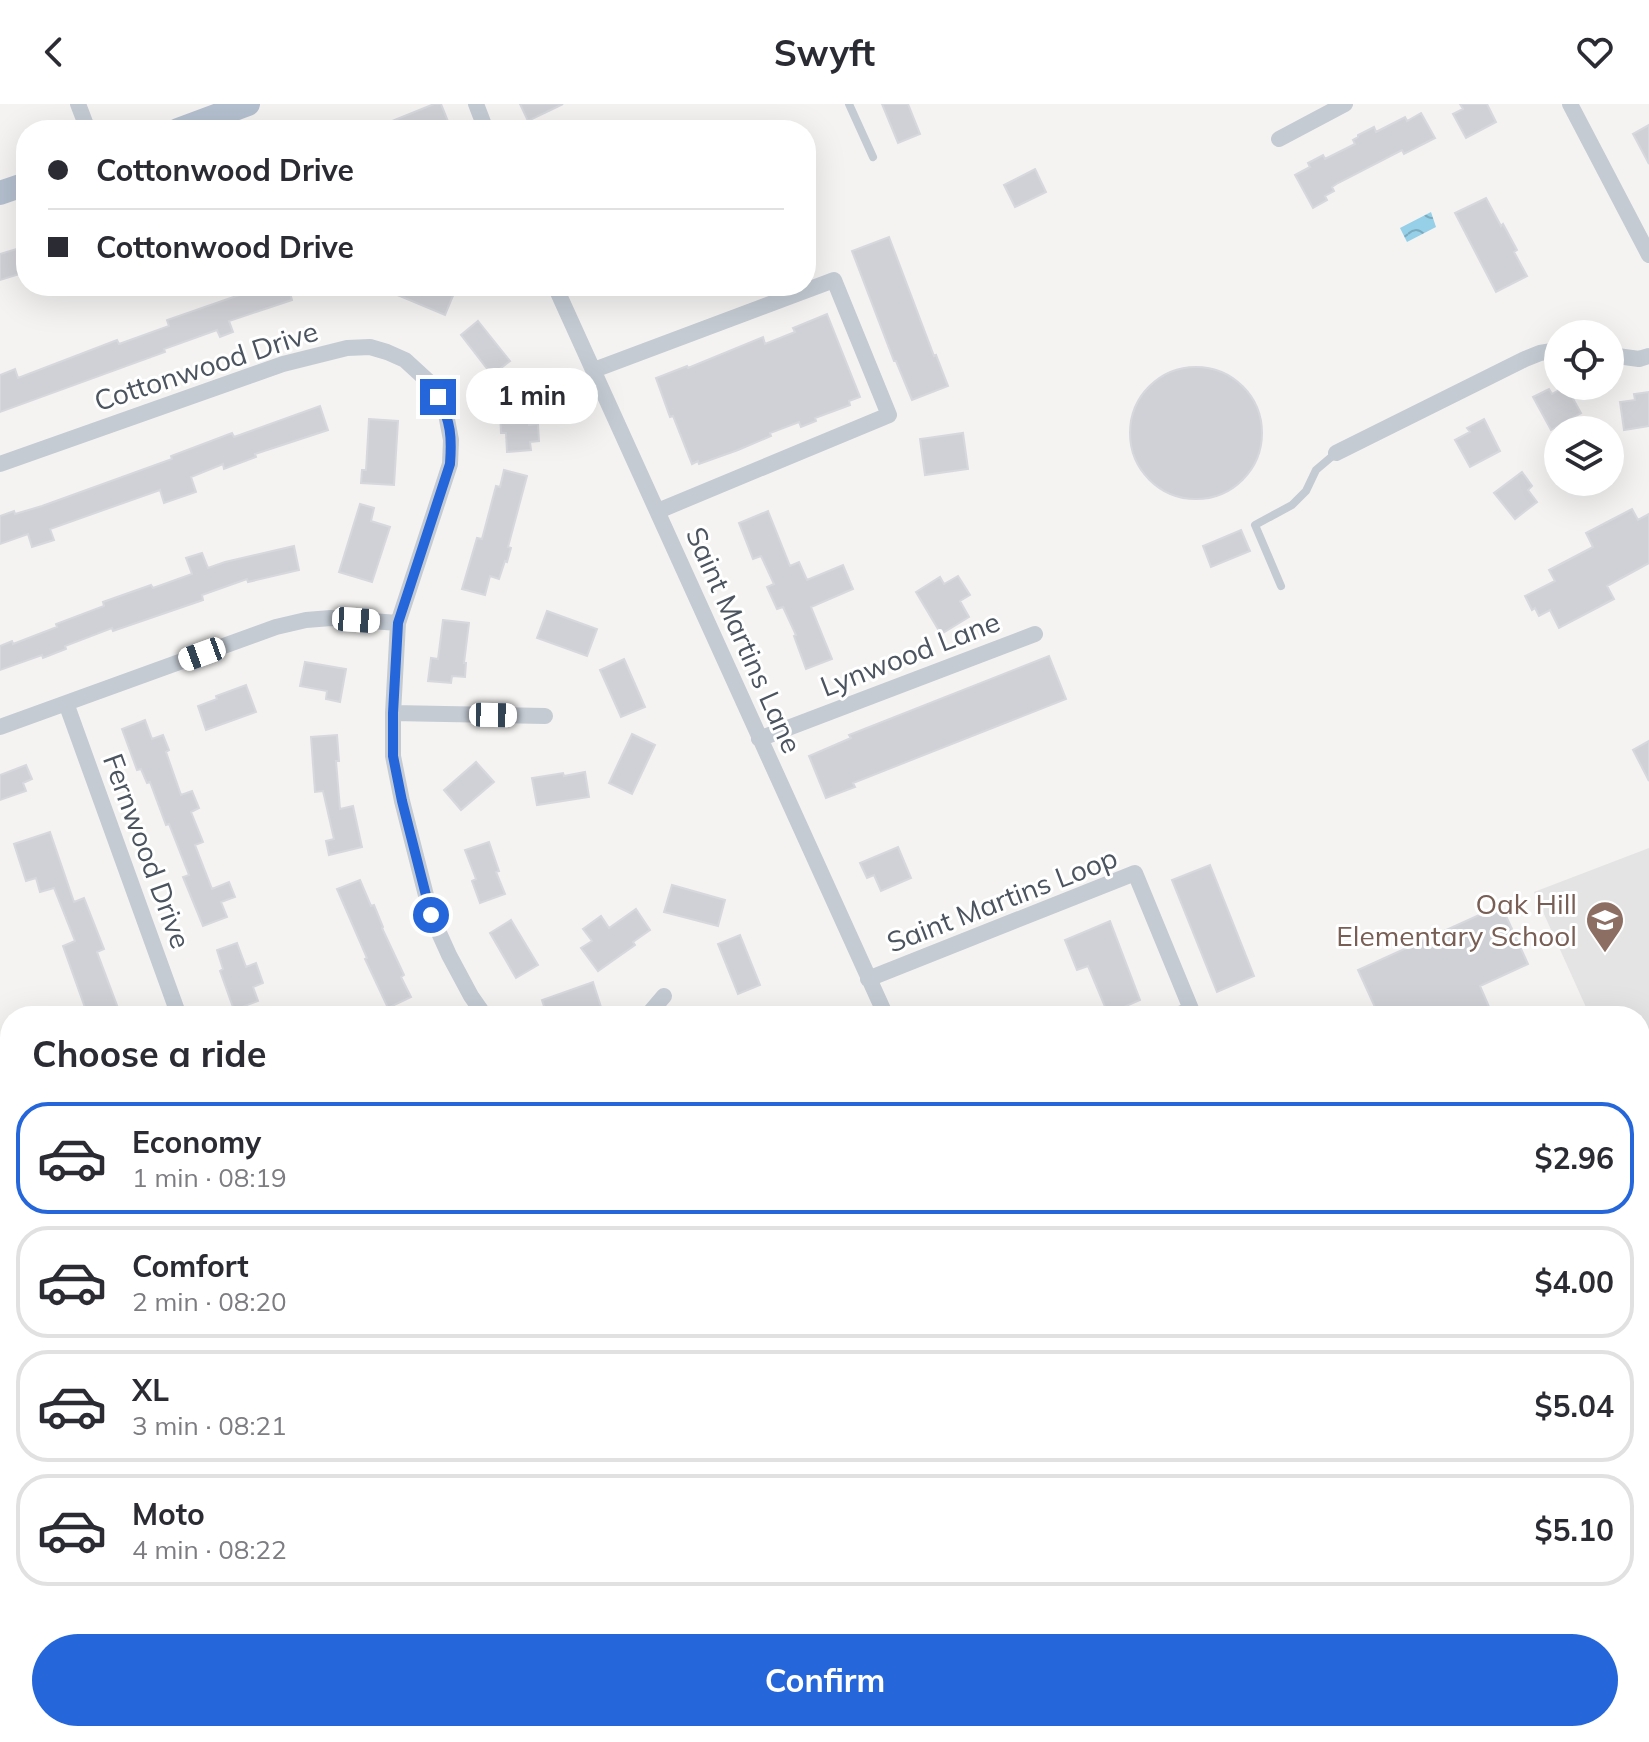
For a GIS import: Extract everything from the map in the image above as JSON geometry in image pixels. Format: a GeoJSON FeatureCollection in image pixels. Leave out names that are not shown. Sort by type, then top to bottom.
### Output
{"type":"FeatureCollection","features":[{"type":"Feature","properties":{"kind":"main road"},"geometry":{"type":"LineString","coordinates":[[205,120],[248,104]]}},
{"type":"Feature","properties":{"kind":"street"},"geometry":{"type":"LineString","coordinates":[[1279,139],[1345,104]]}},
{"type":"Feature","properties":{"kind":"street"},"geometry":{"type":"LineString","coordinates":[[1570,104],[1649,255]]}},
{"type":"Feature","properties":{"kind":"street"},"geometry":{"type":"LineString","coordinates":[[658,511],[889,415],[834,280],[816,287]]}},
{"type":"Feature","properties":{"kind":"street","name":"Saint Martins Lane"},"geometry":{"type":"LineString","coordinates":[[560,296],[881,1006]]}},
{"type":"Feature","properties":{"kind":"street"},"geometry":{"type":"LineString","coordinates":[[594,370],[791,296]]}},
{"type":"Feature","properties":{"kind":"street","name":"Cottonwood Drive"},"geometry":{"type":"LineString","coordinates":[[0,464],[283,364],[347,348],[370,347],[387,352],[411,364],[429,382],[446,414],[451,440],[450,464],[398,623],[393,756],[431,915],[478,1006]]}},
{"type":"Feature","properties":{"kind":"street"},"geometry":{"type":"LineString","coordinates":[[1336,453],[1513,364],[1544,352]]}},
{"type":"Feature","properties":{"kind":"street"},"geometry":{"type":"LineString","coordinates":[[1624,357],[1639,359],[1649,356]]}},
{"type":"Feature","properties":{"kind":"street"},"geometry":{"type":"LineString","coordinates":[[0,727],[276,627],[331,618],[398,623]]}},
{"type":"Feature","properties":{"kind":"street","name":"Lynwood Lane"},"geometry":{"type":"LineString","coordinates":[[759,739],[1035,634]]}},
{"type":"Feature","properties":{"kind":"street","name":"Fernwood Drive"},"geometry":{"type":"LineString","coordinates":[[66,703],[175,1006]]}},
{"type":"Feature","properties":{"kind":"street"},"geometry":{"type":"LineString","coordinates":[[393,713],[545,716]]}},
{"type":"Feature","properties":{"kind":"street","name":"Saint Martins Loop"},"geometry":{"type":"LineString","coordinates":[[868,979],[1135,873],[1190,1006]]}},
{"type":"Feature","properties":{"kind":"street"},"geometry":{"type":"LineString","coordinates":[[656,1006],[664,996]]}},
{"type":"Feature","properties":{"kind":"lane"},"geometry":{"type":"LineString","coordinates":[[849,104],[873,157]]}},
{"type":"Feature","properties":{"kind":"lane"},"geometry":{"type":"LineString","coordinates":[[1281,586],[1255,525],[1292,505],[1306,491],[1316,470],[1336,453]]}},
{"type":"Feature","properties":{"kind":"shaded area","name":"Oak Hill Elementary School"},"geometry":{"type":"Polygon","coordinates":[[[1649,848],[1649,1006],[1585,1006],[1534,892],[1649,848]]]}},
{"type":"Feature","properties":{"kind":"water"},"geometry":{"type":"Polygon","coordinates":[[[1431,212],[1436,227],[1407,242],[1400,228],[1431,212]]]}},
{"type":"Feature","properties":{"kind":"building"},"geometry":{"type":"Polygon","coordinates":[[[441,104],[447,120],[395,120],[441,104]]]}},
{"type":"Feature","properties":{"kind":"building"},"geometry":{"type":"Polygon","coordinates":[[[520,104],[563,104],[530,120],[520,104]]]}},
{"type":"Feature","properties":{"kind":"building"},"geometry":{"type":"Polygon","coordinates":[[[882,104],[908,104],[920,134],[898,143],[882,104]]]}},
{"type":"Feature","properties":{"kind":"building"},"geometry":{"type":"Polygon","coordinates":[[[1460,104],[1487,104],[1496,122],[1466,138],[1453,114],[1463,109],[1460,104]]]}},
{"type":"Feature","properties":{"kind":"building"},"geometry":{"type":"Polygon","coordinates":[[[1421,113],[1435,138],[1404,154],[1402,150],[1338,183],[1332,187],[1334,191],[1325,196],[1327,200],[1313,208],[1295,175],[1310,167],[1308,163],[1323,155],[1325,159],[1355,144],[1353,140],[1358,135],[1374,127],[1376,132],[1405,117],[1407,121],[1421,113]]]}},
{"type":"Feature","properties":{"kind":"building"},"geometry":{"type":"Polygon","coordinates":[[[1649,125],[1649,164],[1633,134],[1649,125]]]}},
{"type":"Feature","properties":{"kind":"building"},"geometry":{"type":"Polygon","coordinates":[[[1035,169],[1046,192],[1015,207],[1004,185],[1035,169]]]}},
{"type":"Feature","properties":{"kind":"building"},"geometry":{"type":"Polygon","coordinates":[[[1486,198],[1517,250],[1514,252],[1527,276],[1496,292],[1455,213],[1486,198]]]}},
{"type":"Feature","properties":{"kind":"building"},"geometry":{"type":"Polygon","coordinates":[[[889,237],[948,386],[912,400],[852,251],[889,237]]]}},
{"type":"Feature","properties":{"kind":"building"},"geometry":{"type":"Polygon","coordinates":[[[16,249],[16,275],[0,280],[0,254],[16,249]]]}},
{"type":"Feature","properties":{"kind":"building"},"geometry":{"type":"Polygon","coordinates":[[[236,296],[291,296],[292,300],[229,321],[233,332],[220,337],[217,330],[0,412],[0,375],[15,369],[18,378],[117,340],[119,344],[169,326],[167,320],[236,296]]]}},
{"type":"Feature","properties":{"kind":"building"},"geometry":{"type":"Polygon","coordinates":[[[400,296],[453,296],[445,315],[400,296]]]}},
{"type":"Feature","properties":{"kind":"building"},"geometry":{"type":"Polygon","coordinates":[[[827,314],[860,397],[849,401],[850,405],[815,418],[816,421],[801,427],[799,422],[738,450],[692,464],[656,378],[763,337],[765,344],[827,314]]]}},
{"type":"Feature","properties":{"kind":"building"},"geometry":{"type":"Polygon","coordinates":[[[478,321],[510,361],[492,375],[461,335],[478,321]]]}},
{"type":"Feature","properties":{"kind":"building"},"geometry":{"type":"Polygon","coordinates":[[[1196,367],[1233,378],[1251,396],[1262,433],[1251,470],[1233,488],[1196,499],[1159,488],[1141,470],[1130,433],[1141,396],[1159,378],[1196,367]]]}},
{"type":"Feature","properties":{"kind":"building"},"geometry":{"type":"Polygon","coordinates":[[[527,389],[529,425],[538,424],[539,441],[530,442],[531,450],[507,452],[506,433],[501,433],[499,391],[527,389]]]}},
{"type":"Feature","properties":{"kind":"building"},"geometry":{"type":"Polygon","coordinates":[[[1544,392],[1544,400],[1574,400],[1581,413],[1544,417],[1533,397],[1544,392]]]}},
{"type":"Feature","properties":{"kind":"building"},"geometry":{"type":"Polygon","coordinates":[[[1649,392],[1649,426],[1624,430],[1620,402],[1635,400],[1634,394],[1649,392]]]}},
{"type":"Feature","properties":{"kind":"building"},"geometry":{"type":"Polygon","coordinates":[[[320,406],[328,430],[255,454],[256,457],[224,469],[223,464],[191,477],[196,492],[164,503],[160,490],[50,529],[54,540],[32,547],[28,534],[0,544],[0,516],[42,506],[172,459],[171,456],[232,433],[234,437],[320,406]]]}},
{"type":"Feature","properties":{"kind":"building"},"geometry":{"type":"Polygon","coordinates":[[[369,419],[398,421],[394,485],[361,483],[362,470],[366,470],[369,419]]]}},
{"type":"Feature","properties":{"kind":"building"},"geometry":{"type":"Polygon","coordinates":[[[1484,419],[1500,451],[1470,467],[1455,440],[1470,432],[1467,428],[1484,419]]]}},
{"type":"Feature","properties":{"kind":"building"},"geometry":{"type":"Polygon","coordinates":[[[963,433],[968,469],[925,475],[920,439],[963,433]]]}},
{"type":"Feature","properties":{"kind":"building"},"geometry":{"type":"Polygon","coordinates":[[[504,470],[527,476],[508,547],[511,548],[507,562],[499,579],[490,576],[485,595],[462,589],[477,538],[482,539],[496,486],[500,487],[504,470]]]}},
{"type":"Feature","properties":{"kind":"building"},"geometry":{"type":"Polygon","coordinates":[[[1522,472],[1532,486],[1528,490],[1537,502],[1515,519],[1494,493],[1522,472]]]}},
{"type":"Feature","properties":{"kind":"building"},"geometry":{"type":"Polygon","coordinates":[[[360,504],[374,508],[371,521],[390,527],[372,582],[339,572],[360,504]]]}},
{"type":"Feature","properties":{"kind":"building"},"geometry":{"type":"Polygon","coordinates":[[[1632,509],[1638,520],[1649,514],[1649,563],[1607,586],[1614,599],[1559,628],[1550,610],[1539,616],[1535,608],[1532,610],[1525,596],[1555,581],[1549,570],[1593,547],[1586,533],[1632,509]]]}},
{"type":"Feature","properties":{"kind":"building"},"geometry":{"type":"Polygon","coordinates":[[[768,511],[790,566],[799,562],[807,580],[843,565],[853,589],[811,607],[832,659],[806,669],[796,635],[783,607],[777,609],[767,587],[774,584],[761,556],[753,559],[739,523],[768,511]]]}},
{"type":"Feature","properties":{"kind":"building"},"geometry":{"type":"Polygon","coordinates":[[[1241,530],[1250,551],[1211,567],[1203,546],[1241,530]]]}},
{"type":"Feature","properties":{"kind":"building"},"geometry":{"type":"Polygon","coordinates":[[[294,546],[299,570],[248,582],[247,579],[202,595],[203,600],[113,631],[112,628],[43,658],[42,655],[0,670],[0,646],[57,627],[56,624],[104,606],[103,602],[192,574],[186,558],[202,553],[208,568],[294,546]]]}},
{"type":"Feature","properties":{"kind":"building"},"geometry":{"type":"Polygon","coordinates":[[[958,576],[970,595],[960,601],[969,617],[941,634],[916,592],[940,577],[944,584],[958,576]]]}},
{"type":"Feature","properties":{"kind":"building"},"geometry":{"type":"Polygon","coordinates":[[[547,611],[597,629],[587,656],[537,638],[547,611]]]}},
{"type":"Feature","properties":{"kind":"building"},"geometry":{"type":"Polygon","coordinates":[[[443,620],[469,623],[465,677],[452,676],[451,683],[428,681],[431,658],[438,659],[443,620]]]}},
{"type":"Feature","properties":{"kind":"building"},"geometry":{"type":"Polygon","coordinates":[[[1049,656],[1066,699],[853,783],[855,787],[826,798],[809,756],[851,738],[849,735],[1049,656]]]}},
{"type":"Feature","properties":{"kind":"building"},"geometry":{"type":"Polygon","coordinates":[[[624,659],[645,707],[621,717],[600,670],[624,659]]]}},
{"type":"Feature","properties":{"kind":"building"},"geometry":{"type":"Polygon","coordinates":[[[305,662],[346,669],[340,702],[326,699],[327,691],[300,686],[305,662]]]}},
{"type":"Feature","properties":{"kind":"building"},"geometry":{"type":"Polygon","coordinates":[[[246,685],[256,712],[206,730],[198,706],[246,685]]]}},
{"type":"Feature","properties":{"kind":"building"},"geometry":{"type":"Polygon","coordinates":[[[145,720],[152,739],[163,735],[181,795],[192,791],[199,808],[191,812],[203,842],[195,845],[212,889],[229,882],[235,897],[221,902],[227,917],[203,926],[183,877],[189,875],[169,824],[166,825],[150,782],[147,783],[141,769],[137,770],[122,729],[145,720]]]}},
{"type":"Feature","properties":{"kind":"building"},"geometry":{"type":"Polygon","coordinates":[[[632,734],[655,745],[632,794],[609,783],[632,734]]]}},
{"type":"Feature","properties":{"kind":"building"},"geometry":{"type":"Polygon","coordinates":[[[337,735],[340,809],[353,806],[362,847],[329,855],[326,841],[334,839],[323,791],[315,792],[311,737],[337,735]]]}},
{"type":"Feature","properties":{"kind":"building"},"geometry":{"type":"Polygon","coordinates":[[[1649,741],[1649,781],[1633,750],[1649,741]]]}},
{"type":"Feature","properties":{"kind":"building"},"geometry":{"type":"Polygon","coordinates":[[[476,762],[494,782],[461,810],[444,790],[476,762]]]}},
{"type":"Feature","properties":{"kind":"building"},"geometry":{"type":"Polygon","coordinates":[[[26,765],[32,779],[23,783],[26,791],[0,800],[0,775],[26,765]]]}},
{"type":"Feature","properties":{"kind":"building"},"geometry":{"type":"Polygon","coordinates":[[[585,772],[589,797],[537,805],[532,778],[585,772]]]}},
{"type":"Feature","properties":{"kind":"building"},"geometry":{"type":"Polygon","coordinates":[[[50,832],[74,902],[84,898],[104,949],[97,952],[117,1006],[84,1006],[63,946],[75,941],[54,888],[40,892],[36,878],[26,881],[14,844],[50,832]]]}},
{"type":"Feature","properties":{"kind":"building"},"geometry":{"type":"Polygon","coordinates":[[[489,842],[505,894],[480,903],[472,881],[476,879],[465,850],[489,842]]]}},
{"type":"Feature","properties":{"kind":"building"},"geometry":{"type":"Polygon","coordinates":[[[898,847],[911,878],[881,891],[874,875],[867,878],[860,863],[898,847]]]}},
{"type":"Feature","properties":{"kind":"building"},"geometry":{"type":"Polygon","coordinates":[[[1210,865],[1254,976],[1217,992],[1172,880],[1210,865]]]}},
{"type":"Feature","properties":{"kind":"building"},"geometry":{"type":"Polygon","coordinates":[[[360,880],[371,906],[374,905],[411,997],[387,1006],[337,889],[360,880]]]}},
{"type":"Feature","properties":{"kind":"building"},"geometry":{"type":"Polygon","coordinates":[[[672,885],[725,900],[718,926],[664,912],[672,885]]]}},
{"type":"Feature","properties":{"kind":"building"},"geometry":{"type":"Polygon","coordinates":[[[1501,905],[1528,964],[1480,986],[1489,1006],[1374,1006],[1358,970],[1501,905]]]}},
{"type":"Feature","properties":{"kind":"building"},"geometry":{"type":"Polygon","coordinates":[[[636,909],[650,930],[633,942],[635,945],[598,971],[581,948],[592,941],[583,929],[601,916],[609,928],[636,909]]]}},
{"type":"Feature","properties":{"kind":"building"},"geometry":{"type":"Polygon","coordinates":[[[511,920],[538,965],[516,978],[490,933],[511,920]]]}},
{"type":"Feature","properties":{"kind":"building"},"geometry":{"type":"Polygon","coordinates":[[[1110,921],[1140,1000],[1126,1006],[1105,1006],[1088,966],[1077,970],[1065,940],[1110,921]]]}},
{"type":"Feature","properties":{"kind":"building"},"geometry":{"type":"Polygon","coordinates":[[[740,935],[760,985],[738,994],[718,944],[740,935]]]}},
{"type":"Feature","properties":{"kind":"building"},"geometry":{"type":"Polygon","coordinates":[[[237,943],[246,967],[256,963],[263,983],[253,987],[258,1001],[233,1006],[220,971],[223,969],[217,950],[237,943]]]}},
{"type":"Feature","properties":{"kind":"building"},"geometry":{"type":"Polygon","coordinates":[[[593,982],[601,1006],[544,1006],[542,1000],[593,982]]]}},
{"type":"Feature","properties":{"kind":"place","name":"Oak Hill Elementary School"},"geometry":{"type":"Point","coordinates":[1605,954]}},
{"type":"Feature","properties":{"kind":"route"},"geometry":{"type":"LineString","coordinates":[[431,915],[393,756],[393,713],[398,623],[450,464],[450,428],[438,397]]}}]}
